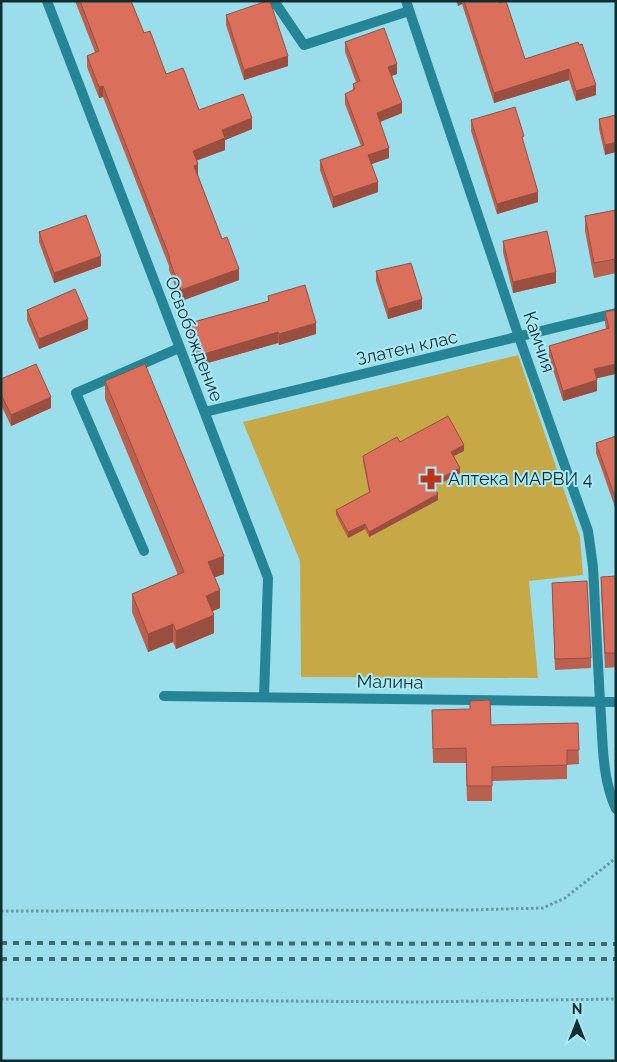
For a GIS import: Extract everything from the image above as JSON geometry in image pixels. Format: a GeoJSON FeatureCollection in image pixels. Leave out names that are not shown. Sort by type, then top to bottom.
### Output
{"type":"FeatureCollection","features":[{"type":"Feature","properties":{"kind":"street","name":"Освобождение"},"geometry":{"type":"LineString","coordinates":[[47,1],[268,578],[264,697]]}},
{"type":"Feature","properties":{"kind":"street"},"geometry":{"type":"LineString","coordinates":[[274,1],[304,45],[408,6]]}},
{"type":"Feature","properties":{"kind":"street","name":"Камчия"},"geometry":{"type":"LineString","coordinates":[[408,6],[519,337],[588,531],[593,567],[603,744],[608,785],[616,809]]}},
{"type":"Feature","properties":{"kind":"street","name":"Златен клас"},"geometry":{"type":"LineString","coordinates":[[205,412],[616,313]]}},
{"type":"Feature","properties":{"kind":"street"},"geometry":{"type":"LineString","coordinates":[[144,551],[76,393],[179,348]]}},
{"type":"Feature","properties":{"kind":"street","name":"Малина"},"geometry":{"type":"LineString","coordinates":[[164,696],[616,702]]}},
{"type":"Feature","properties":{"kind":"path"},"geometry":{"type":"LineString","coordinates":[[1,912],[543,908],[566,898],[616,858]]}},
{"type":"Feature","properties":{"kind":"path"},"geometry":{"type":"LineString","coordinates":[[1,999],[418,1002],[616,999]]}},
{"type":"Feature","properties":{"kind":"shaded area"},"geometry":{"type":"Polygon","coordinates":[[[518,355],[580,537],[583,575],[529,581],[538,678],[301,677],[300,561],[243,422],[518,355]]]}},
{"type":"Feature","properties":{"kind":"building"},"geometry":{"type":"Polygon","coordinates":[[[80,1],[131,1],[144,33],[150,31],[166,74],[183,68],[199,110],[243,94],[252,118],[222,130],[225,138],[193,151],[198,164],[194,166],[222,239],[227,237],[239,269],[181,290],[103,86],[99,87],[87,56],[99,51],[80,1]]]}},
{"type":"Feature","properties":{"kind":"building"},"geometry":{"type":"Polygon","coordinates":[[[270,1],[288,56],[244,70],[226,15],[270,1]]]}},
{"type":"Feature","properties":{"kind":"building"},"geometry":{"type":"Polygon","coordinates":[[[464,1],[498,1],[499,3],[506,1],[525,59],[578,42],[579,45],[582,44],[596,85],[576,91],[569,69],[494,93],[464,1]]]}},
{"type":"Feature","properties":{"kind":"building"},"geometry":{"type":"Polygon","coordinates":[[[384,28],[397,64],[388,67],[402,103],[377,113],[389,148],[368,155],[378,182],[333,197],[320,160],[364,145],[345,94],[355,89],[353,84],[360,81],[345,42],[384,28]]]}},
{"type":"Feature","properties":{"kind":"building"},"geometry":{"type":"Polygon","coordinates":[[[515,107],[538,192],[497,204],[471,120],[515,107]]]}},
{"type":"Feature","properties":{"kind":"building"},"geometry":{"type":"Polygon","coordinates":[[[616,115],[616,142],[605,145],[599,119],[616,115]]]}},
{"type":"Feature","properties":{"kind":"building"},"geometry":{"type":"Polygon","coordinates":[[[616,210],[616,259],[594,263],[585,216],[616,210]]]}},
{"type":"Feature","properties":{"kind":"building"},"geometry":{"type":"Polygon","coordinates":[[[86,215],[101,256],[54,273],[39,232],[86,215]]]}},
{"type":"Feature","properties":{"kind":"building"},"geometry":{"type":"Polygon","coordinates":[[[547,231],[556,272],[513,282],[503,241],[547,231]]]}},
{"type":"Feature","properties":{"kind":"building"},"geometry":{"type":"Polygon","coordinates":[[[411,263],[422,299],[388,309],[376,271],[411,263]]]}},
{"type":"Feature","properties":{"kind":"building"},"geometry":{"type":"Polygon","coordinates":[[[305,285],[316,323],[197,356],[190,332],[190,323],[269,301],[268,296],[305,285]]]}},
{"type":"Feature","properties":{"kind":"building"},"geometry":{"type":"Polygon","coordinates":[[[75,289],[88,319],[39,339],[27,310],[75,289]]]}},
{"type":"Feature","properties":{"kind":"building"},"geometry":{"type":"Polygon","coordinates":[[[616,310],[616,364],[594,369],[597,380],[563,391],[549,346],[609,328],[605,312],[616,310]]]}},
{"type":"Feature","properties":{"kind":"building"},"geometry":{"type":"Polygon","coordinates":[[[36,364],[51,397],[11,415],[1,394],[1,379],[36,364]]]}},
{"type":"Feature","properties":{"kind":"building"},"geometry":{"type":"Polygon","coordinates":[[[145,364],[224,556],[208,562],[220,590],[206,596],[214,615],[176,631],[173,624],[148,634],[132,594],[184,572],[105,381],[145,364]]]}},
{"type":"Feature","properties":{"kind":"building"},"geometry":{"type":"Polygon","coordinates":[[[448,416],[464,445],[451,452],[460,468],[432,483],[438,494],[369,532],[365,524],[348,532],[336,510],[370,492],[363,456],[397,437],[400,442],[448,416]]]}},
{"type":"Feature","properties":{"kind":"building"},"geometry":{"type":"Polygon","coordinates":[[[616,436],[616,500],[596,443],[616,436]]]}},
{"type":"Feature","properties":{"kind":"building"},"geometry":{"type":"Polygon","coordinates":[[[616,576],[616,653],[605,653],[601,577],[616,576]]]}},
{"type":"Feature","properties":{"kind":"building"},"geometry":{"type":"Polygon","coordinates":[[[587,581],[591,658],[555,659],[552,583],[587,581]]]}},
{"type":"Feature","properties":{"kind":"building"},"geometry":{"type":"Polygon","coordinates":[[[490,700],[491,725],[578,723],[579,750],[567,750],[567,765],[492,767],[492,786],[467,786],[466,748],[433,749],[432,710],[470,709],[470,701],[490,700]]]}},
{"type":"Feature","properties":{"kind":"railway"},"geometry":{"type":"LineString","coordinates":[[1,943],[616,944]]}},
{"type":"Feature","properties":{"kind":"railway"},"geometry":{"type":"LineString","coordinates":[[1,959],[616,959]]}},
{"type":"Feature","properties":{"kind":"place","name":"Аптека МАРВИ 4"},"geometry":{"type":"Point","coordinates":[431,479]}}]}
